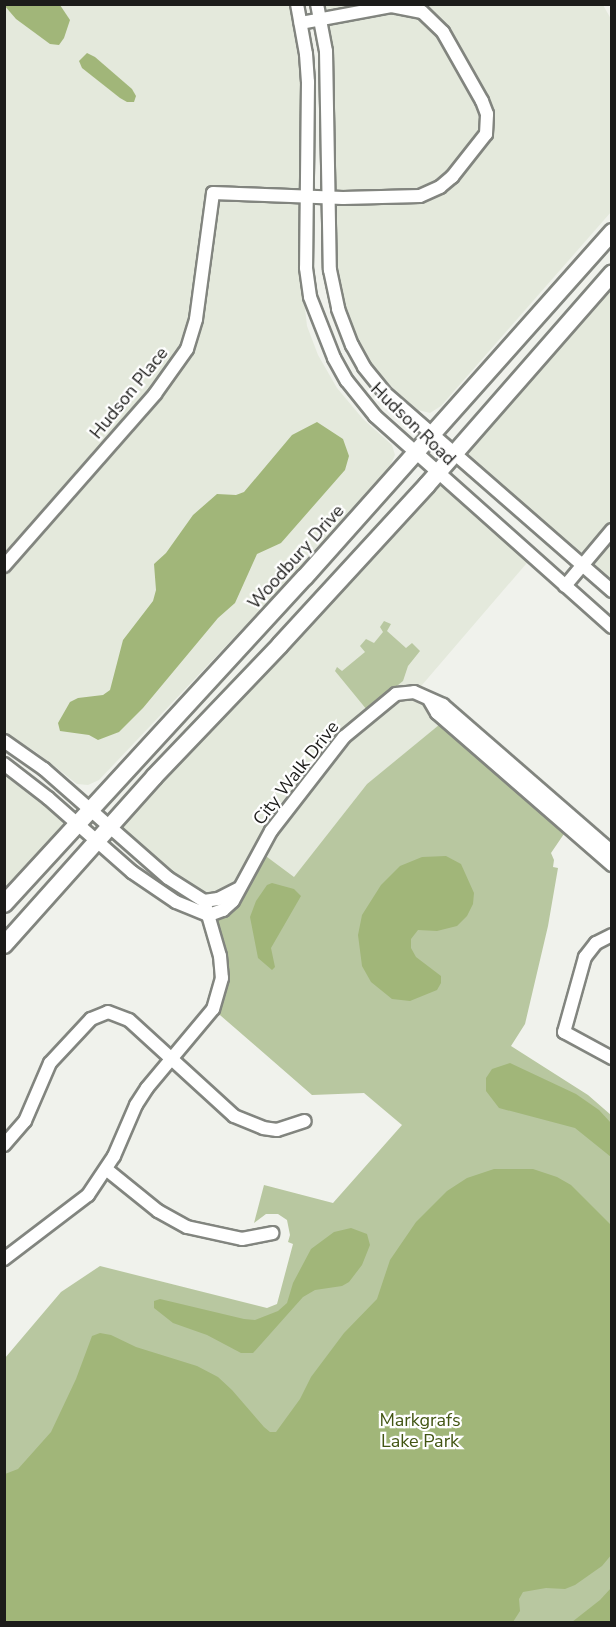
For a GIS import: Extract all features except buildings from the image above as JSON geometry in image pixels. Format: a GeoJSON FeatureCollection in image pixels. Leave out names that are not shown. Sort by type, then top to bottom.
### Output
{"type":"FeatureCollection","features":[{"type":"Feature","properties":{"kind":"main road","name":"Woodbury Drive"},"geometry":{"type":"LineString","coordinates":[[4,904],[416,453],[612,232]]}},
{"type":"Feature","properties":{"kind":"main road"},"geometry":{"type":"LineString","coordinates":[[4,945],[95,842],[437,473],[612,274]]}},
{"type":"Feature","properties":{"kind":"street","name":"Hudson Road"},"geometry":{"type":"LineString","coordinates":[[297,4],[308,82],[306,268],[310,297],[320,327],[347,381],[362,401],[437,473],[612,627]]}},
{"type":"Feature","properties":{"kind":"street","name":"Hudson Road"},"geometry":{"type":"LineString","coordinates":[[317,4],[321,19],[328,84],[330,270],[338,309],[352,345],[364,367],[384,392],[612,591]]}},
{"type":"Feature","properties":{"kind":"street"},"geometry":{"type":"LineString","coordinates":[[301,23],[392,6],[422,12],[443,32],[488,114],[486,134],[482,141],[452,177],[431,192],[408,198],[306,197]]}},
{"type":"Feature","properties":{"kind":"street","name":"Hudson Place"},"geometry":{"type":"LineString","coordinates":[[4,566],[155,394],[187,349],[196,319],[213,193],[306,197]]}},
{"type":"Feature","properties":{"kind":"street"},"geometry":{"type":"LineString","coordinates":[[565,586],[612,530]]}},
{"type":"Feature","properties":{"kind":"street","name":"City Walk Drive"},"geometry":{"type":"LineString","coordinates":[[209,915],[231,904],[271,831],[347,733],[401,692],[417,692],[430,701],[443,705],[612,852]]}},
{"type":"Feature","properties":{"kind":"street"},"geometry":{"type":"LineString","coordinates":[[430,701],[437,713],[612,865]]}},
{"type":"Feature","properties":{"kind":"street"},"geometry":{"type":"LineString","coordinates":[[4,741],[44,769],[168,878],[204,901],[222,969],[220,993],[213,1009],[136,1106],[106,1169],[88,1195],[63,1217],[25,1241],[4,1259]]}},
{"type":"Feature","properties":{"kind":"street"},"geometry":{"type":"LineString","coordinates":[[4,764],[95,842],[160,892],[199,913],[209,915]]}},
{"type":"Feature","properties":{"kind":"street"},"geometry":{"type":"LineString","coordinates":[[204,901],[218,899],[238,889]]}},
{"type":"Feature","properties":{"kind":"street"},"geometry":{"type":"LineString","coordinates":[[612,935],[596,943],[584,959],[570,1020],[564,1032],[612,1058]]}},
{"type":"Feature","properties":{"kind":"street"},"geometry":{"type":"LineString","coordinates":[[4,1144],[25,1120],[50,1063],[91,1019],[108,1012],[119,1014],[173,1058],[223,1108],[248,1123],[277,1130],[306,1121]]}},
{"type":"Feature","properties":{"kind":"street"},"geometry":{"type":"LineString","coordinates":[[106,1169],[158,1211],[187,1227],[242,1239],[272,1233]]}},
{"type":"Feature","properties":{"kind":"shaded area"},"geometry":{"type":"Polygon","coordinates":[[[4,5],[291,5],[300,49],[302,75],[299,254],[307,326],[318,355],[337,388],[363,419],[392,445],[395,455],[388,470],[299,569],[99,780],[88,785],[77,784],[36,752],[5,733],[4,5]]]}},
{"type":"Feature","properties":{"kind":"shaded area"},"geometry":{"type":"Polygon","coordinates":[[[4,5],[60,5],[70,20],[64,38],[59,45],[50,44],[16,19],[4,5]]]}},
{"type":"Feature","properties":{"kind":"shaded area"},"geometry":{"type":"Polygon","coordinates":[[[324,5],[603,5],[611,19],[611,212],[441,406],[430,413],[414,409],[373,368],[356,339],[341,297],[336,261],[333,58],[324,5]]]}},
{"type":"Feature","properties":{"kind":"shaded area"},"geometry":{"type":"Polygon","coordinates":[[[87,53],[95,57],[132,89],[136,96],[134,102],[127,102],[120,98],[82,68],[79,61],[87,53]]]}},
{"type":"Feature","properties":{"kind":"shaded area"},"geometry":{"type":"Polygon","coordinates":[[[611,274],[611,591],[454,454],[611,274]]]}},
{"type":"Feature","properties":{"kind":"shaded area"},"geometry":{"type":"Polygon","coordinates":[[[317,422],[343,439],[349,456],[345,470],[281,543],[257,554],[235,603],[218,618],[143,708],[119,732],[98,740],[89,735],[60,731],[58,723],[70,702],[78,698],[103,695],[110,690],[123,640],[153,601],[156,590],[154,564],[166,553],[193,515],[217,494],[236,495],[244,492],[292,435],[317,422]]]}},
{"type":"Feature","properties":{"kind":"shaded area"},"geometry":{"type":"Polygon","coordinates":[[[437,473],[532,557],[416,692],[445,720],[367,784],[294,878],[238,889],[204,901],[109,827],[437,473]]]}},
{"type":"Feature","properties":{"kind":"shaded area"},"geometry":{"type":"Polygon","coordinates":[[[5,764],[76,823],[5,904],[5,764]]]}},
{"type":"Feature","properties":{"kind":"shaded area"},"geometry":{"type":"Polygon","coordinates":[[[446,856],[461,864],[474,893],[473,904],[467,916],[457,926],[437,931],[418,930],[411,939],[411,948],[416,957],[441,976],[441,983],[437,990],[410,1001],[392,999],[371,982],[362,966],[358,935],[362,915],[381,885],[400,866],[422,857],[446,856]]]}},
{"type":"Feature","properties":{"kind":"shaded area"},"geometry":{"type":"Polygon","coordinates":[[[272,883],[294,889],[301,896],[271,948],[275,967],[272,970],[258,958],[250,917],[256,901],[267,885],[272,883]]]}},
{"type":"Feature","properties":{"kind":"shaded area"},"geometry":{"type":"Polygon","coordinates":[[[510,1063],[576,1094],[599,1110],[611,1123],[611,1157],[575,1128],[499,1108],[486,1091],[486,1078],[492,1069],[510,1063]]]}},
{"type":"Feature","properties":{"kind":"shaded area"},"geometry":{"type":"Polygon","coordinates":[[[494,1169],[533,1169],[557,1177],[571,1185],[611,1225],[612,1554],[602,1566],[575,1585],[565,1589],[546,1588],[523,1592],[519,1599],[520,1611],[513,1622],[5,1622],[5,1474],[18,1469],[51,1432],[76,1379],[92,1336],[100,1333],[111,1335],[136,1347],[197,1366],[218,1377],[264,1427],[270,1432],[276,1432],[300,1399],[311,1377],[344,1333],[377,1299],[390,1260],[416,1222],[447,1191],[467,1178],[494,1169]]]}},
{"type":"Feature","properties":{"kind":"shaded area"},"geometry":{"type":"Polygon","coordinates":[[[351,1228],[367,1234],[370,1245],[362,1265],[349,1282],[342,1286],[315,1290],[303,1297],[253,1353],[241,1353],[207,1335],[173,1323],[154,1308],[154,1301],[160,1299],[255,1320],[278,1311],[287,1303],[293,1283],[311,1249],[334,1232],[351,1228]]]}},
{"type":"Feature","properties":{"kind":"shaded area"},"geometry":{"type":"Polygon","coordinates":[[[611,1588],[611,1622],[572,1622],[600,1600],[611,1588]]]}},
{"type":"Feature","properties":{"kind":"green space"},"geometry":{"type":"Polygon","coordinates":[[[384,621],[391,624],[387,631],[406,648],[412,643],[420,651],[408,666],[403,681],[367,710],[335,671],[337,667],[342,671],[365,652],[360,646],[366,639],[374,643],[383,632],[380,627],[384,621]]]}},
{"type":"Feature","properties":{"kind":"green space","name":"Markgrafs Lake Park"},"geometry":{"type":"Polygon","coordinates":[[[445,720],[568,828],[551,853],[554,860],[553,867],[558,868],[548,926],[525,1024],[511,1046],[588,1095],[611,1115],[611,1622],[5,1622],[5,1358],[61,1292],[100,1266],[267,1308],[277,1304],[293,1244],[288,1242],[290,1235],[287,1220],[278,1214],[266,1214],[254,1223],[264,1185],[333,1203],[402,1125],[364,1093],[312,1095],[213,1009],[220,993],[209,915],[223,910],[259,851],[294,877],[367,784],[445,720]]]}}]}
